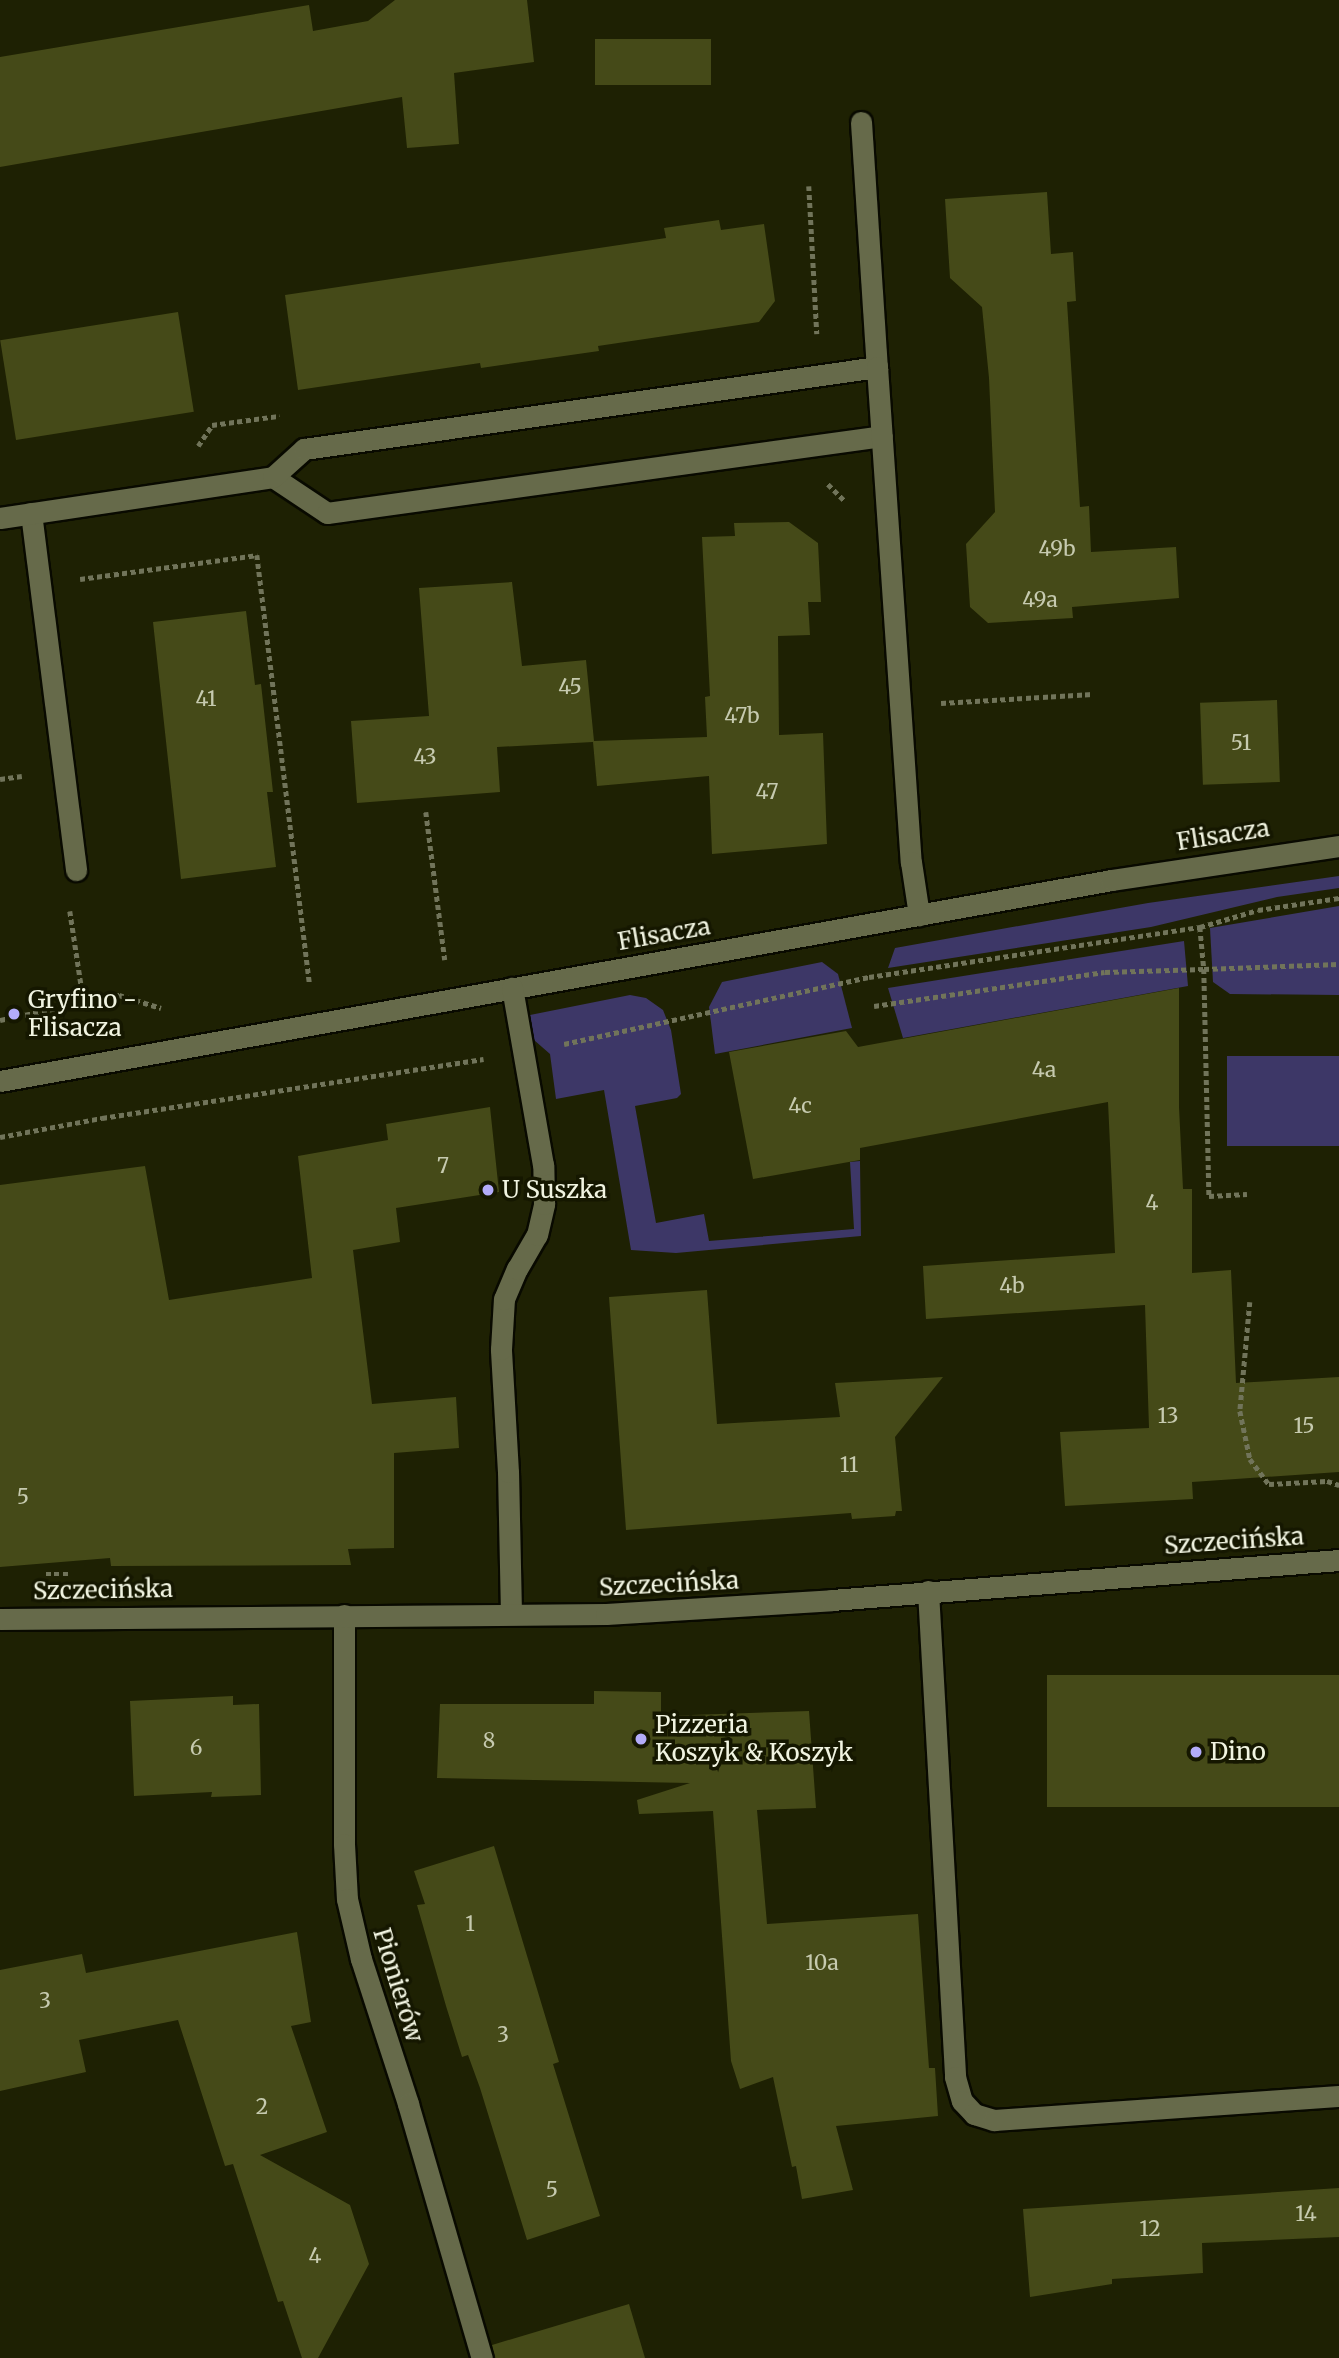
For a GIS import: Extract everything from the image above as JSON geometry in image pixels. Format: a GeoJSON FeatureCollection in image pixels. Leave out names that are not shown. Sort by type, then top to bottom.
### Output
{"type":"FeatureCollection","features":[{"type":"Feature","properties":{"kind":"street"},"geometry":{"type":"LineString","coordinates":[[861,122],[910,849],[919,915]]}},
{"type":"Feature","properties":{"kind":"street"},"geometry":{"type":"LineString","coordinates":[[0,518],[272,477],[304,449],[877,367]]}},
{"type":"Feature","properties":{"kind":"street"},"geometry":{"type":"LineString","coordinates":[[272,477],[327,513],[882,436]]}},
{"type":"Feature","properties":{"kind":"street"},"geometry":{"type":"LineString","coordinates":[[31,513],[76,870]]}},
{"type":"Feature","properties":{"kind":"street","name":"Flisacza"},"geometry":{"type":"LineString","coordinates":[[0,1081],[1212,863],[1339,846]]}},
{"type":"Feature","properties":{"kind":"street"},"geometry":{"type":"LineString","coordinates":[[511,1614],[508,1472],[501,1349],[504,1299],[517,1269],[537,1235],[544,1204],[543,1165],[512,988]]}},
{"type":"Feature","properties":{"kind":"street","name":"Szczecińska"},"geometry":{"type":"LineString","coordinates":[[0,1619],[690,1610],[1339,1560]]}},
{"type":"Feature","properties":{"kind":"street"},"geometry":{"type":"LineString","coordinates":[[928,1591],[955,2077],[962,2101],[974,2114],[994,2119],[1339,2096]]}},
{"type":"Feature","properties":{"kind":"street","name":"Pionierów"},"geometry":{"type":"LineString","coordinates":[[344,1615],[344,1844],[347,1899],[360,1959],[408,2104],[482,2358]]}},
{"type":"Feature","properties":{"kind":"path"},"geometry":{"type":"LineString","coordinates":[[809,186],[817,335]]}},
{"type":"Feature","properties":{"kind":"path"},"geometry":{"type":"LineString","coordinates":[[816,479],[828,484],[849,507]]}},
{"type":"Feature","properties":{"kind":"path"},"geometry":{"type":"LineString","coordinates":[[39,585],[257,555],[310,992]]}},
{"type":"Feature","properties":{"kind":"path"},"geometry":{"type":"LineString","coordinates":[[929,703],[1093,694]]}},
{"type":"Feature","properties":{"kind":"path"},"geometry":{"type":"LineString","coordinates":[[426,812],[446,966]]}},
{"type":"Feature","properties":{"kind":"path"},"geometry":{"type":"LineString","coordinates":[[76,870],[69,907],[83,1004]]}},
{"type":"Feature","properties":{"kind":"path"},"geometry":{"type":"LineString","coordinates":[[0,1137],[116,1116],[523,1053],[869,977],[1200,928],[1258,910],[1339,898]]}},
{"type":"Feature","properties":{"kind":"path"},"geometry":{"type":"LineString","coordinates":[[1200,928],[1204,969],[1209,1196],[1247,1194]]}},
{"type":"Feature","properties":{"kind":"path"},"geometry":{"type":"LineString","coordinates":[[874,1006],[1105,972],[1339,964]]}},
{"type":"Feature","properties":{"kind":"path"},"geometry":{"type":"LineString","coordinates":[[1250,1302],[1240,1411],[1250,1459],[1269,1483],[1327,1481],[1339,1485]]}},
{"type":"Feature","properties":{"kind":"shaded area"},"geometry":{"type":"Polygon","coordinates":[[[1339,876],[1339,888],[1277,897],[1151,927],[888,968],[895,948],[1148,903],[1339,876]]]}},
{"type":"Feature","properties":{"kind":"shaded area"},"geometry":{"type":"Polygon","coordinates":[[[1339,906],[1339,995],[1230,994],[1213,982],[1210,928],[1339,906]]]}},
{"type":"Feature","properties":{"kind":"shaded area"},"geometry":{"type":"Polygon","coordinates":[[[1184,941],[1188,986],[903,1038],[888,988],[1184,941]]]}},
{"type":"Feature","properties":{"kind":"shaded area"},"geometry":{"type":"Polygon","coordinates":[[[822,962],[838,974],[852,1028],[715,1054],[709,1007],[722,982],[822,962]]]}},
{"type":"Feature","properties":{"kind":"shaded area"},"geometry":{"type":"Polygon","coordinates":[[[630,995],[646,998],[663,1010],[671,1030],[681,1094],[677,1098],[635,1106],[656,1223],[704,1214],[709,1241],[854,1229],[850,1162],[860,1161],[861,1236],[676,1253],[631,1250],[604,1090],[556,1099],[550,1054],[534,1040],[530,1015],[630,995]]]}},
{"type":"Feature","properties":{"kind":"shaded area"},"geometry":{"type":"Polygon","coordinates":[[[1227,1056],[1339,1056],[1339,1146],[1227,1146],[1227,1056]]]}},
{"type":"Feature","properties":{"kind":"building"},"geometry":{"type":"Polygon","coordinates":[[[395,0],[527,0],[534,62],[454,73],[459,144],[407,148],[402,97],[0,167],[0,57],[309,5],[313,31],[368,21],[395,0]]]}},
{"type":"Feature","properties":{"kind":"building"},"geometry":{"type":"Polygon","coordinates":[[[595,39],[711,39],[711,85],[595,85],[595,39]]]}},
{"type":"Feature","properties":{"kind":"building"},"geometry":{"type":"Polygon","coordinates":[[[1047,192],[1051,254],[1073,252],[1076,301],[1067,302],[1080,507],[1089,506],[1091,552],[1176,547],[1179,598],[1072,607],[1073,618],[988,623],[970,607],[966,544],[995,512],[989,378],[982,307],[950,278],[945,199],[1047,192]]]}},
{"type":"Feature","properties":{"kind":"building"},"geometry":{"type":"Polygon","coordinates":[[[719,220],[721,230],[764,224],[775,301],[759,322],[598,346],[599,351],[481,368],[480,363],[298,390],[285,295],[666,238],[664,228],[719,220]]]}},
{"type":"Feature","properties":{"kind":"building"},"geometry":{"type":"Polygon","coordinates":[[[178,312],[194,412],[16,440],[0,340],[178,312]]]}},
{"type":"Feature","properties":{"kind":"building"},"geometry":{"type":"Polygon","coordinates":[[[789,522],[818,543],[821,602],[808,602],[810,635],[778,636],[779,735],[823,733],[827,844],[712,854],[709,776],[597,786],[593,742],[497,747],[500,792],[357,803],[351,721],[429,716],[419,588],[512,582],[522,666],[586,660],[594,741],[707,737],[705,697],[710,696],[702,537],[735,536],[734,523],[789,522]]]}},
{"type":"Feature","properties":{"kind":"building"},"geometry":{"type":"Polygon","coordinates":[[[246,611],[255,685],[261,684],[273,792],[267,792],[276,867],[181,879],[153,622],[246,611]]]}},
{"type":"Feature","properties":{"kind":"building"},"geometry":{"type":"Polygon","coordinates":[[[1277,700],[1280,782],[1203,785],[1200,703],[1277,700]]]}},
{"type":"Feature","properties":{"kind":"building"},"geometry":{"type":"Polygon","coordinates":[[[1179,988],[1179,1107],[1183,1189],[1192,1189],[1192,1273],[1231,1270],[1236,1383],[1339,1377],[1339,1472],[1192,1482],[1193,1499],[1065,1506],[1060,1432],[1149,1428],[1145,1305],[926,1319],[923,1266],[1115,1253],[1108,1102],[860,1148],[860,1160],[753,1179],[729,1052],[846,1031],[858,1047],[1179,988]]]}},
{"type":"Feature","properties":{"kind":"building"},"geometry":{"type":"Polygon","coordinates":[[[490,1107],[499,1192],[396,1208],[400,1242],[353,1250],[372,1404],[456,1397],[459,1448],[394,1453],[394,1548],[348,1549],[351,1565],[111,1566],[110,1558],[0,1567],[0,1185],[145,1166],[169,1300],[312,1278],[298,1156],[388,1140],[386,1124],[490,1107]]]}},
{"type":"Feature","properties":{"kind":"building"},"geometry":{"type":"Polygon","coordinates":[[[707,1290],[717,1424],[840,1417],[835,1383],[943,1377],[895,1437],[902,1511],[896,1511],[895,1516],[852,1519],[851,1513],[626,1530],[609,1297],[707,1290]]]}},
{"type":"Feature","properties":{"kind":"building","name":"Dino"},"geometry":{"type":"Polygon","coordinates":[[[1047,1675],[1339,1675],[1339,1807],[1047,1807],[1047,1675]]]}},
{"type":"Feature","properties":{"kind":"building"},"geometry":{"type":"Polygon","coordinates":[[[594,1691],[661,1692],[661,1716],[809,1711],[816,1808],[757,1810],[767,1924],[918,1914],[929,2068],[935,2068],[938,2116],[836,2126],[853,2190],[802,2199],[796,2166],[792,2167],[773,2077],[740,2089],[731,2061],[713,1811],[639,1814],[637,1800],[690,1783],[437,1778],[440,1704],[594,1704],[594,1691]]]}},
{"type":"Feature","properties":{"kind":"building"},"geometry":{"type":"Polygon","coordinates":[[[233,1696],[233,1705],[259,1704],[261,1795],[211,1797],[212,1792],[134,1796],[130,1701],[233,1696]]]}},
{"type":"Feature","properties":{"kind":"building"},"geometry":{"type":"Polygon","coordinates":[[[494,1846],[559,2062],[553,2064],[600,2216],[527,2240],[480,2088],[468,2055],[462,2057],[446,2006],[417,1905],[425,1904],[414,1871],[494,1846]]]}},
{"type":"Feature","properties":{"kind":"building"},"geometry":{"type":"Polygon","coordinates":[[[297,1932],[311,2022],[291,2026],[327,2132],[260,2155],[350,2205],[369,2264],[318,2358],[302,2358],[283,2301],[278,2302],[233,2164],[225,2166],[178,2020],[79,2040],[86,2072],[0,2091],[0,1970],[82,1954],[86,1973],[297,1932]]]}},
{"type":"Feature","properties":{"kind":"building"},"geometry":{"type":"Polygon","coordinates":[[[1339,2188],[1339,2237],[1202,2243],[1203,2273],[1112,2279],[1112,2284],[1030,2297],[1023,2209],[1339,2188]]]}},
{"type":"Feature","properties":{"kind":"building"},"geometry":{"type":"Polygon","coordinates":[[[629,2304],[645,2358],[495,2358],[492,2345],[629,2304]]]}},
{"type":"Feature","properties":{"kind":"place","name":"Gryfino - Flisacza"},"geometry":{"type":"Point","coordinates":[14,1014]}},
{"type":"Feature","properties":{"kind":"place","name":"U Suszka"},"geometry":{"type":"Point","coordinates":[488,1190]}},
{"type":"Feature","properties":{"kind":"place","name":"Pizzeria Koszyk & Koszyk"},"geometry":{"type":"Point","coordinates":[641,1739]}},
{"type":"Feature","properties":{"kind":"place","name":"Dino"},"geometry":{"type":"Point","coordinates":[1196,1752]}}]}
